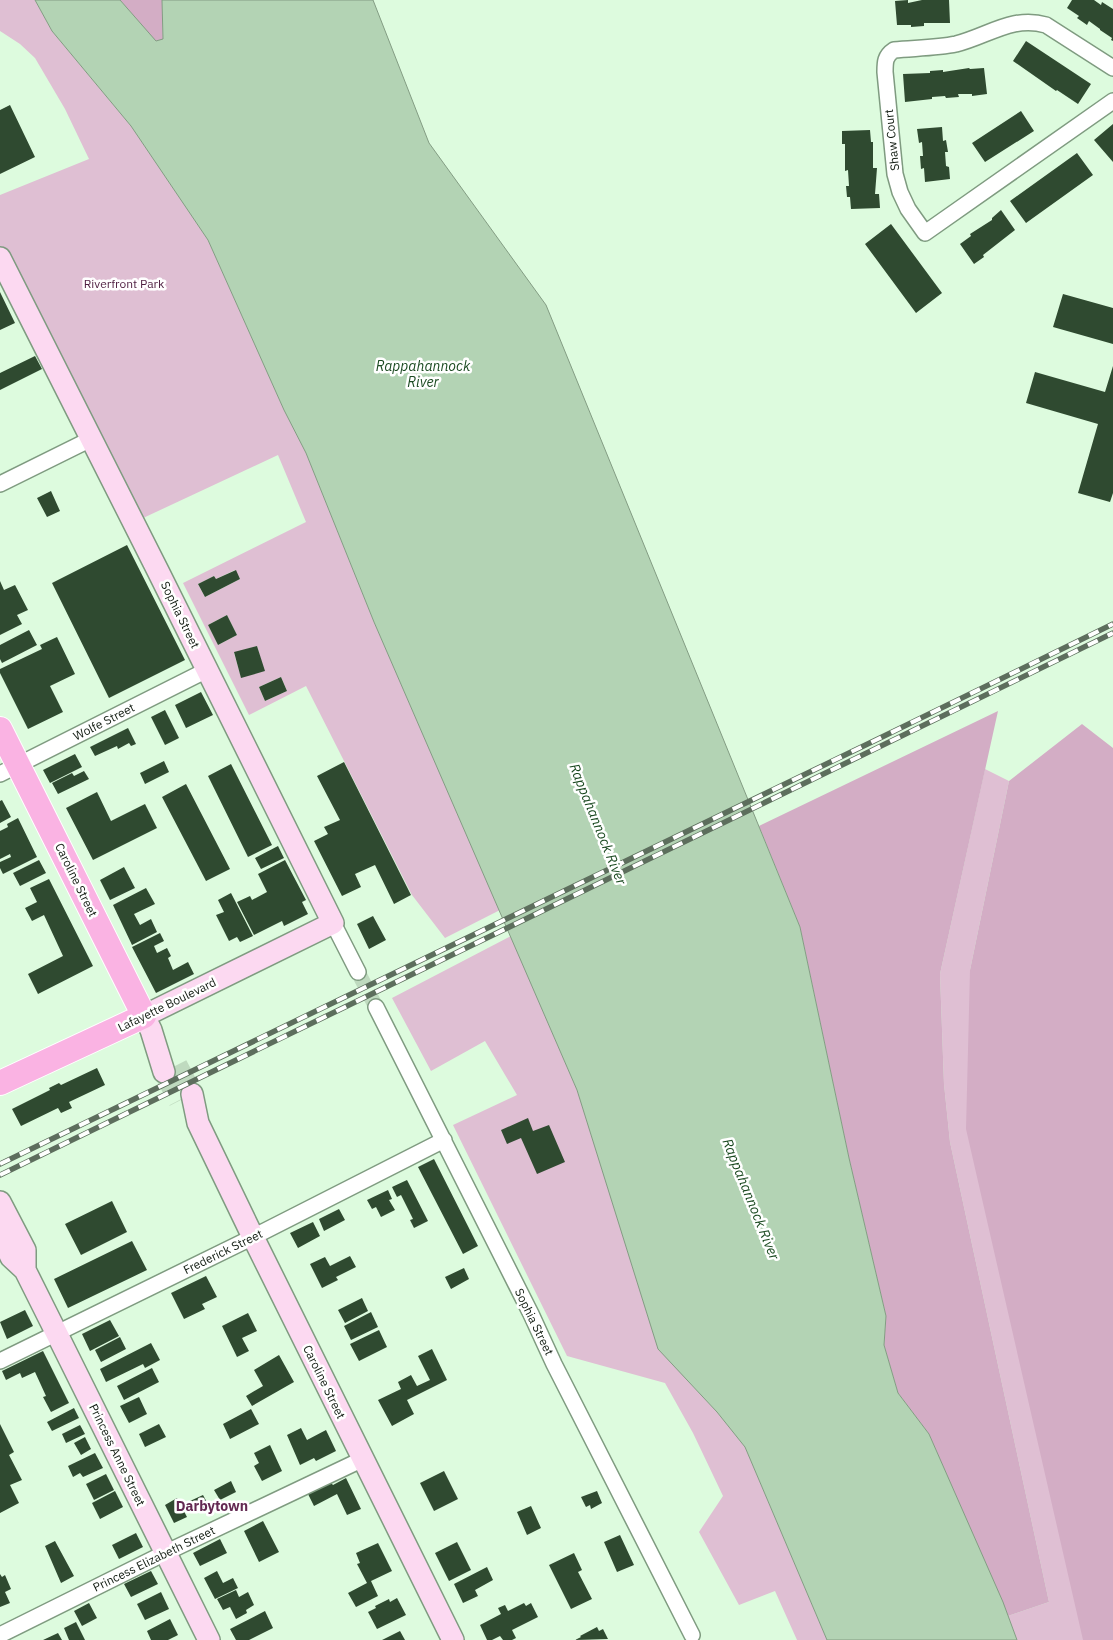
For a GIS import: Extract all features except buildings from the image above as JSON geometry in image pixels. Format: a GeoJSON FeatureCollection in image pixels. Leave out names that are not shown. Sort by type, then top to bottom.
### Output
{"type":"FeatureCollection","features":[{"type":"Feature","properties":{"kind":"main road","name":"Caroline Street"},"geometry":{"type":"LineString","coordinates":[[0,729],[9,770],[147,1023]]}},
{"type":"Feature","properties":{"kind":"main road","name":"Lafayette Boulevard"},"geometry":{"type":"LineString","coordinates":[[0,1084],[147,1023]]}},
{"type":"Feature","properties":{"kind":"street","name":"Shaw Court"},"geometry":{"type":"LineString","coordinates":[[1113,68],[1046,25],[1023,21],[955,44],[894,50],[888,54],[884,72],[895,174],[900,192],[908,209],[925,233],[1113,100]]}},
{"type":"Feature","properties":{"kind":"street","name":"Sophia Street"},"geometry":{"type":"LineString","coordinates":[[0,258],[358,972]]}},
{"type":"Feature","properties":{"kind":"street"},"geometry":{"type":"LineString","coordinates":[[0,484],[91,438]]}},
{"type":"Feature","properties":{"kind":"street","name":"Wolfe Street"},"geometry":{"type":"LineString","coordinates":[[9,770],[207,670]]}},
{"type":"Feature","properties":{"kind":"street","name":"Lafayette Boulevard"},"geometry":{"type":"LineString","coordinates":[[147,1023],[333,923]]}},
{"type":"Feature","properties":{"kind":"street","name":"Sophia Street"},"geometry":{"type":"LineString","coordinates":[[376,1008],[692,1636]]}},
{"type":"Feature","properties":{"kind":"street","name":"Caroline Street"},"geometry":{"type":"LineString","coordinates":[[147,1023],[170,1068]]}},
{"type":"Feature","properties":{"kind":"street","name":"Caroline Street"},"geometry":{"type":"LineString","coordinates":[[185,1098],[453,1640]]}},
{"type":"Feature","properties":{"kind":"street","name":"Frederick Street"},"geometry":{"type":"LineString","coordinates":[[0,1361],[253,1237],[444,1140]]}},
{"type":"Feature","properties":{"kind":"street","name":"Princess Anne Street"},"geometry":{"type":"LineString","coordinates":[[0,1202],[24,1250],[24,1270]]}},
{"type":"Feature","properties":{"kind":"street","name":"Princess Anne Street"},"geometry":{"type":"LineString","coordinates":[[0,1234],[11,1256],[24,1270],[57,1332],[209,1640]]}},
{"type":"Feature","properties":{"kind":"street","name":"Princess Elizabeth Street"},"geometry":{"type":"LineString","coordinates":[[0,1635],[362,1458]]}},
{"type":"Feature","properties":{"kind":"green space","name":"Riverfront Park"},"geometry":{"type":"Polygon","coordinates":[[[0,0],[35,0],[52,31],[131,126],[208,240],[284,410],[306,453],[374,622],[500,910],[445,938],[412,895],[306,686],[249,715],[183,583],[306,522],[278,455],[141,519],[0,254],[0,195],[89,159],[65,109],[35,58],[20,44],[0,31],[0,0]],[[235,570],[216,579],[214,576],[198,584],[205,597],[240,579],[235,570]],[[227,615],[208,625],[218,645],[237,635],[227,615]],[[257,646],[234,653],[241,677],[264,671],[257,646]],[[281,677],[259,687],[265,701],[287,691],[281,677]]]}},
{"type":"Feature","properties":{"kind":"green space"},"geometry":{"type":"Polygon","coordinates":[[[985,769],[1009,781],[970,970],[1113,1640],[1017,1640],[1008,1616],[1049,1602],[950,1142],[944,1084],[940,974],[985,769]]]}},
{"type":"Feature","properties":{"kind":"green space"},"geometry":{"type":"Polygon","coordinates":[[[511,936],[577,1090],[686,1379],[717,1412],[745,1447],[827,1640],[797,1640],[775,1591],[739,1605],[699,1532],[723,1496],[693,1433],[665,1383],[567,1356],[453,1125],[517,1095],[485,1041],[431,1071],[392,998],[511,936]]]}},
{"type":"Feature","properties":{"kind":"shaded area"},"geometry":{"type":"Polygon","coordinates":[[[120,0],[162,0],[163,40],[155,41],[120,0]]]}},
{"type":"Feature","properties":{"kind":"shaded area"},"geometry":{"type":"Polygon","coordinates":[[[998,711],[940,974],[944,1084],[950,1142],[1049,1602],[1008,1616],[929,1434],[898,1393],[884,1345],[886,1316],[849,1158],[800,927],[759,826],[998,711]]]}},
{"type":"Feature","properties":{"kind":"shaded area"},"geometry":{"type":"Polygon","coordinates":[[[1082,724],[1113,748],[1113,1640],[1083,1640],[966,1129],[970,970],[1009,781],[1082,724]]]}},
{"type":"Feature","properties":{"kind":"water","name":"Rappahannock River"},"geometry":{"type":"Polygon","coordinates":[[[35,0],[120,0],[156,41],[163,39],[162,0],[373,0],[429,143],[546,305],[800,927],[849,1158],[886,1316],[884,1345],[898,1393],[929,1434],[1003,1602],[1017,1640],[827,1640],[745,1447],[717,1412],[658,1349],[577,1090],[374,622],[306,453],[284,410],[208,240],[131,126],[52,31],[35,0]]]}},
{"type":"Feature","properties":{"kind":"tunnel"},"geometry":{"type":"LineString","coordinates":[[358,972],[376,1007]]}},
{"type":"Feature","properties":{"kind":"tunnel"},"geometry":{"type":"LineString","coordinates":[[177,1065],[192,1094]]}},
{"type":"Feature","properties":{"kind":"tunnel"},"geometry":{"type":"LineString","coordinates":[[164,1072],[179,1101]]}},
{"type":"Feature","properties":{"kind":"railway"},"geometry":{"type":"LineString","coordinates":[[0,1164],[1113,624]]}},
{"type":"Feature","properties":{"kind":"railway"},"geometry":{"type":"LineString","coordinates":[[0,1175],[1113,633]]}},
{"type":"Feature","properties":{"kind":"district","name":"Darbytown"},"geometry":{"type":"Point","coordinates":[212,1506]}}]}
